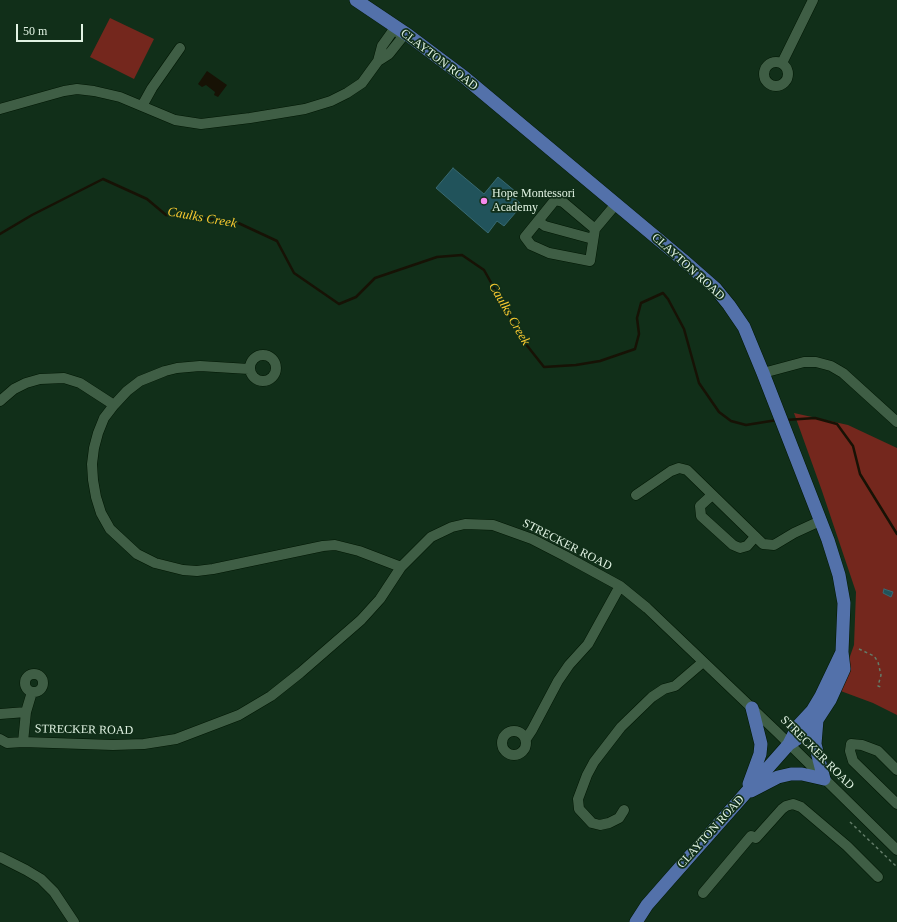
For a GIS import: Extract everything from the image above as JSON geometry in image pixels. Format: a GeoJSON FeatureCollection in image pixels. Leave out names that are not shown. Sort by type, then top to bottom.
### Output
{"type":"FeatureCollection","features":[{"type":"Feature","properties":{"kind":"main road","name":"CLAYTON ROAD"},"geometry":{"type":"LineString","coordinates":[[356,0],[464,77],[616,204],[716,289],[744,327],[770,389],[820,521],[839,575],[844,603],[842,652],[844,669],[830,700],[817,720],[806,733],[789,744]]}},
{"type":"Feature","properties":{"kind":"main road","name":"CLAYTON ROAD"},"geometry":{"type":"LineString","coordinates":[[636,922],[647,905],[668,880],[789,744],[798,726],[812,711],[821,696],[842,652]]}},
{"type":"Feature","properties":{"kind":"main road"},"geometry":{"type":"LineString","coordinates":[[744,795],[760,754],[760,736],[752,708]]}},
{"type":"Feature","properties":{"kind":"main road"},"geometry":{"type":"LineString","coordinates":[[744,795],[778,777],[791,774],[802,774],[824,779],[815,744],[817,720]]}},
{"type":"Feature","properties":{"kind":"street"},"geometry":{"type":"LineString","coordinates":[[782,63],[813,0]]}},
{"type":"Feature","properties":{"kind":"street"},"geometry":{"type":"LineString","coordinates":[[0,109],[64,91],[77,89],[106,93],[175,120],[200,124],[305,109],[331,101],[362,83],[378,62],[382,46],[392,32],[400,30]]}},
{"type":"Feature","properties":{"kind":"street"},"geometry":{"type":"LineString","coordinates":[[142,106],[152,88],[180,48]]}},
{"type":"Feature","properties":{"kind":"street"},"geometry":{"type":"LineString","coordinates":[[594,234],[563,202],[555,200],[525,237],[531,245],[549,253],[590,261],[594,234],[616,204]]}},
{"type":"Feature","properties":{"kind":"street"},"geometry":{"type":"LineString","coordinates":[[538,221],[545,226],[594,234]]}},
{"type":"Feature","properties":{"kind":"street"},"geometry":{"type":"LineString","coordinates":[[763,373],[804,362],[816,362],[831,366],[843,373],[897,422]]}},
{"type":"Feature","properties":{"kind":"street"},"geometry":{"type":"LineString","coordinates":[[249,369],[200,366],[177,368],[140,381],[127,390],[104,418],[94,448],[92,464],[93,480],[101,514],[110,529],[122,542],[137,554],[155,563],[183,570],[197,571],[213,569],[323,546],[335,545],[359,551],[401,567]]}},
{"type":"Feature","properties":{"kind":"street"},"geometry":{"type":"LineString","coordinates":[[0,401],[14,389],[26,383],[40,379],[64,378],[80,383],[114,405]]}},
{"type":"Feature","properties":{"kind":"street"},"geometry":{"type":"LineString","coordinates":[[636,495],[671,471],[679,468],[688,470],[763,544],[774,544],[820,521]]}},
{"type":"Feature","properties":{"kind":"street"},"geometry":{"type":"LineString","coordinates":[[712,495],[700,506],[701,516],[733,546],[740,548],[746,546],[755,537]]}},
{"type":"Feature","properties":{"kind":"street","name":"STRECKER ROAD"},"geometry":{"type":"LineString","coordinates":[[2,744],[23,742],[107,745],[144,744],[176,739],[239,715],[271,696],[340,640],[380,599],[401,567],[431,537],[465,524],[486,524],[493,525],[532,539],[620,586],[670,628],[703,662],[897,850]]}},
{"type":"Feature","properties":{"kind":"street"},"geometry":{"type":"LineString","coordinates":[[526,739],[558,681],[569,665],[588,644],[620,586]]}},
{"type":"Feature","properties":{"kind":"street"},"geometry":{"type":"LineString","coordinates":[[624,810],[619,818],[609,823],[600,825],[592,823],[579,809],[578,804],[578,799],[587,775],[594,762],[621,727],[652,697],[664,689],[674,686],[703,662]]}},
{"type":"Feature","properties":{"kind":"street"},"geometry":{"type":"LineString","coordinates":[[23,742],[26,712],[32,692]]}},
{"type":"Feature","properties":{"kind":"street"},"geometry":{"type":"LineString","coordinates":[[0,714],[26,712]]}},
{"type":"Feature","properties":{"kind":"street"},"geometry":{"type":"LineString","coordinates":[[897,770],[878,751],[862,745],[850,744],[850,752],[853,761],[897,804]]}},
{"type":"Feature","properties":{"kind":"street"},"geometry":{"type":"LineString","coordinates":[[703,893],[751,836],[756,838],[782,809],[793,804],[801,807],[847,846],[878,877]]}},
{"type":"Feature","properties":{"kind":"street"},"geometry":{"type":"LineString","coordinates":[[0,857],[41,879],[54,892],[74,922]]}},
{"type":"Feature","properties":{"kind":"path"},"geometry":{"type":"LineString","coordinates":[[859,649],[874,656],[878,662],[881,675],[878,686],[883,688]]}},
{"type":"Feature","properties":{"kind":"path"},"geometry":{"type":"LineString","coordinates":[[850,822],[897,867]]}},
{"type":"Feature","properties":{"kind":"shaded area"},"geometry":{"type":"Polygon","coordinates":[[[110,18],[154,39],[134,79],[90,57],[110,18]]]}},
{"type":"Feature","properties":{"kind":"shaded area"},"geometry":{"type":"Polygon","coordinates":[[[207,71],[227,85],[218,97],[214,95],[215,92],[206,85],[202,87],[198,84],[207,71]]]}},
{"type":"Feature","properties":{"kind":"shaded area"},"geometry":{"type":"Polygon","coordinates":[[[794,413],[848,425],[897,448],[897,715],[873,703],[838,690],[854,645],[856,592],[794,413]]]}},
{"type":"Feature","properties":{"kind":"building","name":"Hope Montessori Academy"},"geometry":{"type":"Polygon","coordinates":[[[453,168],[484,194],[498,177],[516,192],[513,197],[522,205],[504,226],[497,221],[488,233],[436,188],[453,168]]]}},
{"type":"Feature","properties":{"kind":"building"},"geometry":{"type":"Polygon","coordinates":[[[884,589],[893,592],[891,597],[883,593],[884,589]]]}},
{"type":"Feature","properties":{"kind":"waterway","name":"Caulks Creek"},"geometry":{"type":"LineString","coordinates":[[0,234],[32,215],[103,179],[147,199],[166,215],[234,221],[277,241],[294,273],[339,304],[356,297],[375,278],[437,257],[462,255],[484,270],[525,343],[544,367],[576,365],[600,361],[635,349],[639,334],[637,318],[641,303],[663,293],[668,299],[684,329],[699,383],[719,412],[731,421],[746,425],[777,420]]}},
{"type":"Feature","properties":{"kind":"waterway","name":"Caulks Creek"},"geometry":{"type":"LineString","coordinates":[[786,420],[815,418],[837,424],[853,446],[860,474],[897,534]]}},
{"type":"Feature","properties":{"kind":"place","name":"Hope Montessori Academy"},"geometry":{"type":"Point","coordinates":[484,201]}}]}
